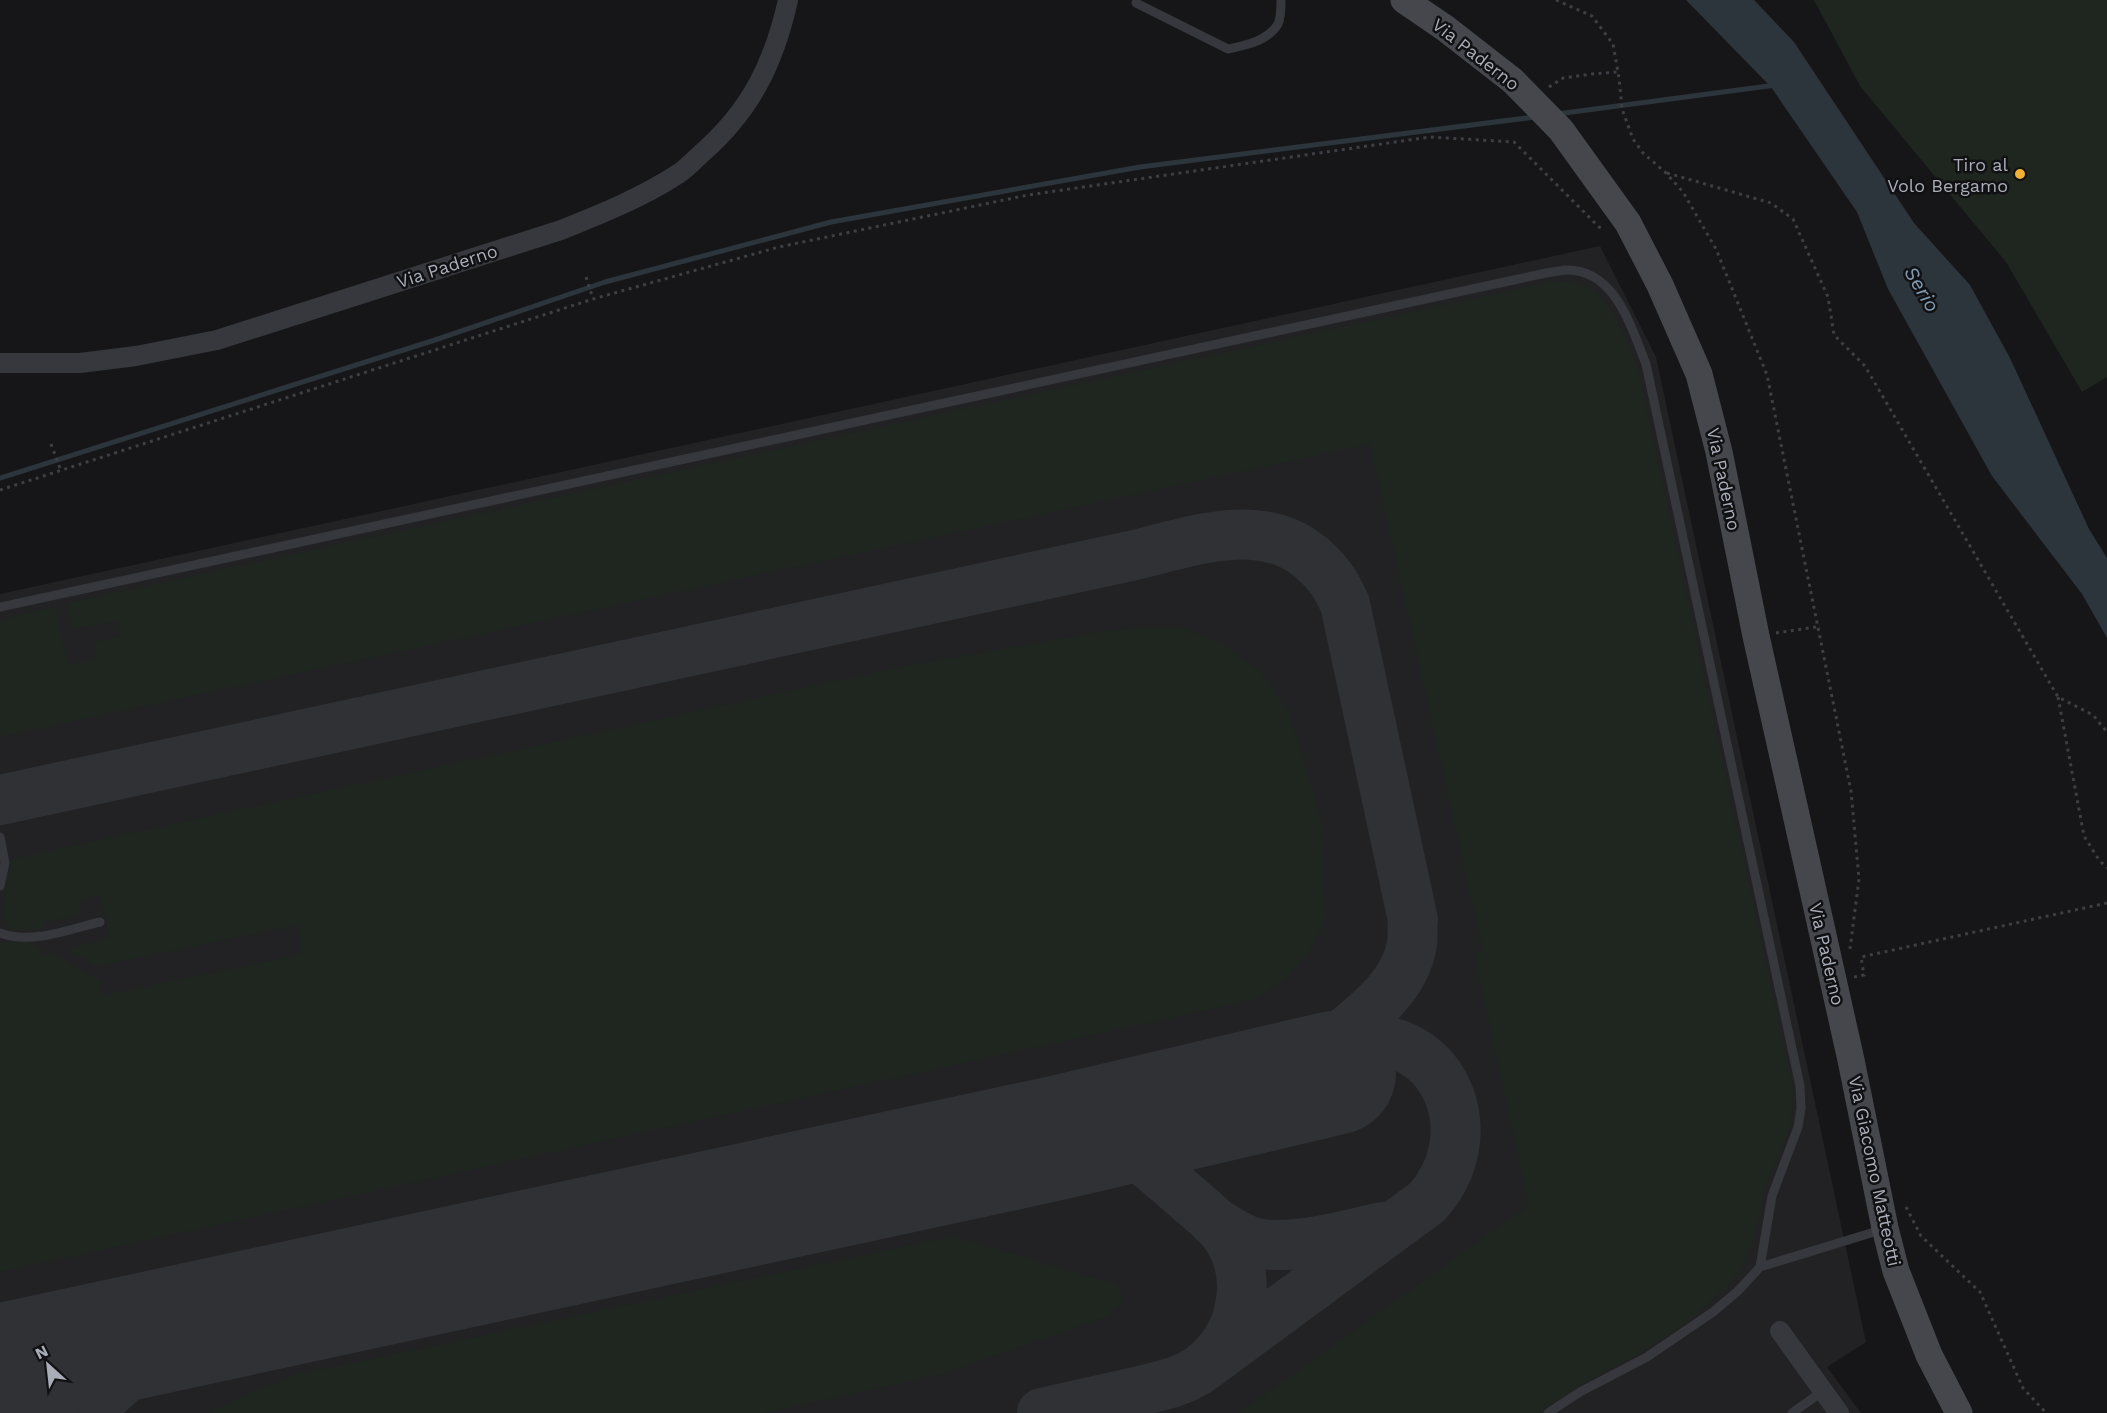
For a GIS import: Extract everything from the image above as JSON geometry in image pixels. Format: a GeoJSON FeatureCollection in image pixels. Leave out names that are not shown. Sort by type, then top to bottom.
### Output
{"type":"FeatureCollection","features":[{"type":"Feature","properties":{"kind":"street","name":"Via Paderno"},"geometry":{"type":"LineString","coordinates":[[0,363],[80,363],[136,356],[217,339],[561,230],[608,212],[680,173],[711,146],[740,114],[764,75],[780,37],[788,0]]}},
{"type":"Feature","properties":{"kind":"street","name":"Via Paderno"},"geometry":{"type":"LineString","coordinates":[[1404,0],[1532,87],[1628,224],[1660,285],[1699,374],[1719,452],[1756,636],[1851,1060]]}},
{"type":"Feature","properties":{"kind":"street","name":"Via Giacomo Matteotti"},"geometry":{"type":"LineString","coordinates":[[1851,1060],[1896,1271],[1929,1355],[1959,1413]]}},
{"type":"Feature","properties":{"kind":"street"},"geometry":{"type":"LineString","coordinates":[[1780,1331],[1839,1413]]}},
{"type":"Feature","properties":{"kind":"lane"},"geometry":{"type":"LineString","coordinates":[[1136,3],[1228,49],[1267,36],[1279,23],[1281,0]]}},
{"type":"Feature","properties":{"kind":"lane"},"geometry":{"type":"LineString","coordinates":[[0,607],[1546,273],[1566,270],[1586,274],[1603,283],[1616,297],[1646,364],[1800,1086],[1801,1108],[1798,1127],[1772,1196],[1760,1267]]}},
{"type":"Feature","properties":{"kind":"lane"},"geometry":{"type":"LineString","coordinates":[[0,837],[5,863],[0,886]]}},
{"type":"Feature","properties":{"kind":"lane"},"geometry":{"type":"LineString","coordinates":[[0,933],[21,938],[42,936],[100,922]]}},
{"type":"Feature","properties":{"kind":"lane"},"geometry":{"type":"LineString","coordinates":[[1548,1413],[1580,1392],[1647,1357],[1713,1312],[1738,1291],[1760,1267],[1885,1228]]}},
{"type":"Feature","properties":{"kind":"lane"},"geometry":{"type":"LineString","coordinates":[[1792,1413],[1823,1391]]}},
{"type":"Feature","properties":{"kind":"path"},"geometry":{"type":"LineString","coordinates":[[1556,0],[1592,16],[1612,44],[1622,109],[1633,139],[1643,153],[1683,192],[1716,249],[1767,375],[1816,627],[1851,791],[1859,879],[1850,950]]}},
{"type":"Feature","properties":{"kind":"path"},"geometry":{"type":"LineString","coordinates":[[1532,87],[1552,87],[1563,78],[1618,72]]}},
{"type":"Feature","properties":{"kind":"path"},"geometry":{"type":"LineString","coordinates":[[0,490],[593,299],[779,247],[1028,195],[1430,137],[1514,142],[1599,227],[1606,231]]}},
{"type":"Feature","properties":{"kind":"path"},"geometry":{"type":"LineString","coordinates":[[1665,172],[1771,203],[1793,219],[1828,297],[1834,335],[1865,366],[2058,698],[2084,836],[2099,860],[2107,868]]}},
{"type":"Feature","properties":{"kind":"path"},"geometry":{"type":"LineString","coordinates":[[586,277],[593,299]]}},
{"type":"Feature","properties":{"kind":"path"},"geometry":{"type":"LineString","coordinates":[[51,444],[61,471]]}},
{"type":"Feature","properties":{"kind":"path"},"geometry":{"type":"LineString","coordinates":[[1756,636],[1816,627]]}},
{"type":"Feature","properties":{"kind":"path"},"geometry":{"type":"LineString","coordinates":[[2058,698],[2093,715],[2107,732]]}},
{"type":"Feature","properties":{"kind":"path"},"geometry":{"type":"LineString","coordinates":[[1851,977],[1864,975],[1861,957],[2107,903]]}},
{"type":"Feature","properties":{"kind":"path"},"geometry":{"type":"LineString","coordinates":[[1905,1206],[1921,1236],[1980,1292],[2023,1388],[2046,1413]]}},
{"type":"Feature","properties":{"kind":"shaded area","name":"Tiro al Volo Bergamo"},"geometry":{"type":"Polygon","coordinates":[[[1814,0],[2107,0],[2107,377],[2082,392],[2006,262],[1860,86],[1814,0]]]}},
{"type":"Feature","properties":{"kind":"shaded area"},"geometry":{"type":"Polygon","coordinates":[[[1600,246],[1656,357],[1866,1342],[1827,1367],[1861,1413],[0,1413],[0,594],[1600,246]]]}},
{"type":"Feature","properties":{"kind":"shaded area"},"geometry":{"type":"Polygon","coordinates":[[[1555,281],[1580,284],[1597,293],[1618,323],[1638,367],[1793,1087],[1791,1127],[1768,1181],[1751,1247],[1743,1267],[1728,1286],[1681,1327],[1637,1355],[1586,1382],[1538,1413],[1239,1413],[1529,1205],[1474,954],[1483,952],[1370,444],[0,737],[0,622],[16,615],[55,607],[68,665],[96,659],[94,642],[121,636],[119,621],[72,629],[68,603],[1555,281]]]}},
{"type":"Feature","properties":{"kind":"shaded area"},"geometry":{"type":"Polygon","coordinates":[[[1143,627],[1181,628],[1220,642],[1263,674],[1289,712],[1308,773],[1321,824],[1326,918],[1308,954],[1284,981],[1254,1000],[0,1272],[0,943],[19,941],[31,943],[40,949],[43,955],[53,953],[100,981],[103,995],[303,954],[297,925],[98,966],[66,949],[110,938],[100,896],[79,901],[81,914],[44,923],[44,928],[12,930],[4,921],[2,913],[11,859],[905,666],[1098,632],[1143,627]]]}},
{"type":"Feature","properties":{"kind":"shaded area"},"geometry":{"type":"Polygon","coordinates":[[[954,1236],[1117,1285],[1122,1300],[1115,1311],[1106,1317],[943,1374],[764,1413],[209,1413],[233,1400],[295,1375],[954,1236]]]}},
{"type":"Feature","properties":{"kind":"water","name":"Serio"},"geometry":{"type":"Polygon","coordinates":[[[1686,0],[1754,0],[1794,42],[1914,223],[1970,285],[2010,358],[2089,529],[2107,558],[2107,638],[2082,594],[1992,476],[1888,289],[1857,212],[1771,87],[1686,0]]]}},
{"type":"Feature","properties":{"kind":"waterway"},"geometry":{"type":"LineString","coordinates":[[1557,114],[1776,85]]}},
{"type":"Feature","properties":{"kind":"waterway"},"geometry":{"type":"LineString","coordinates":[[0,478],[435,340],[605,282],[831,222],[1140,167],[1535,117]]}},
{"type":"Feature","properties":{"kind":"taxiway"},"geometry":{"type":"LineString","coordinates":[[0,800],[1188,542],[1240,534],[1265,536],[1289,544],[1311,558],[1332,580],[1345,604],[1413,920],[1412,944],[1407,961],[1391,990],[1367,1014],[1327,1047]]}},
{"type":"Feature","properties":{"kind":"taxiway"},"geometry":{"type":"LineString","coordinates":[[1108,1114],[1280,1077],[1325,1048],[1353,1039],[1386,1041],[1413,1052],[1434,1070],[1448,1093],[1455,1119],[1454,1148],[1445,1176],[1427,1202],[1203,1367]]}},
{"type":"Feature","properties":{"kind":"taxiway"},"geometry":{"type":"LineString","coordinates":[[1042,1413],[1136,1392],[1180,1380],[1196,1372],[1217,1354],[1228,1339],[1236,1322],[1242,1285],[1240,1266],[1234,1249],[1224,1232],[1153,1168],[1139,1157],[1115,1144],[1095,1139],[1061,1137]]}},
{"type":"Feature","properties":{"kind":"taxiway"},"geometry":{"type":"LineString","coordinates":[[1213,1221],[1249,1241],[1280,1245],[1315,1242],[1382,1227]]}},
{"type":"Feature","properties":{"kind":"taxiway"},"geometry":{"type":"LineString","coordinates":[[89,1413],[123,1380],[156,1356],[202,1329],[257,1310]]}},
{"type":"Feature","properties":{"kind":"runway"},"geometry":{"type":"LineString","coordinates":[[0,1366],[1061,1137],[1334,1073]]}},
{"type":"Feature","properties":{"kind":"place","name":"Tiro al Volo Bergamo"},"geometry":{"type":"Point","coordinates":[2020,174]}}]}
